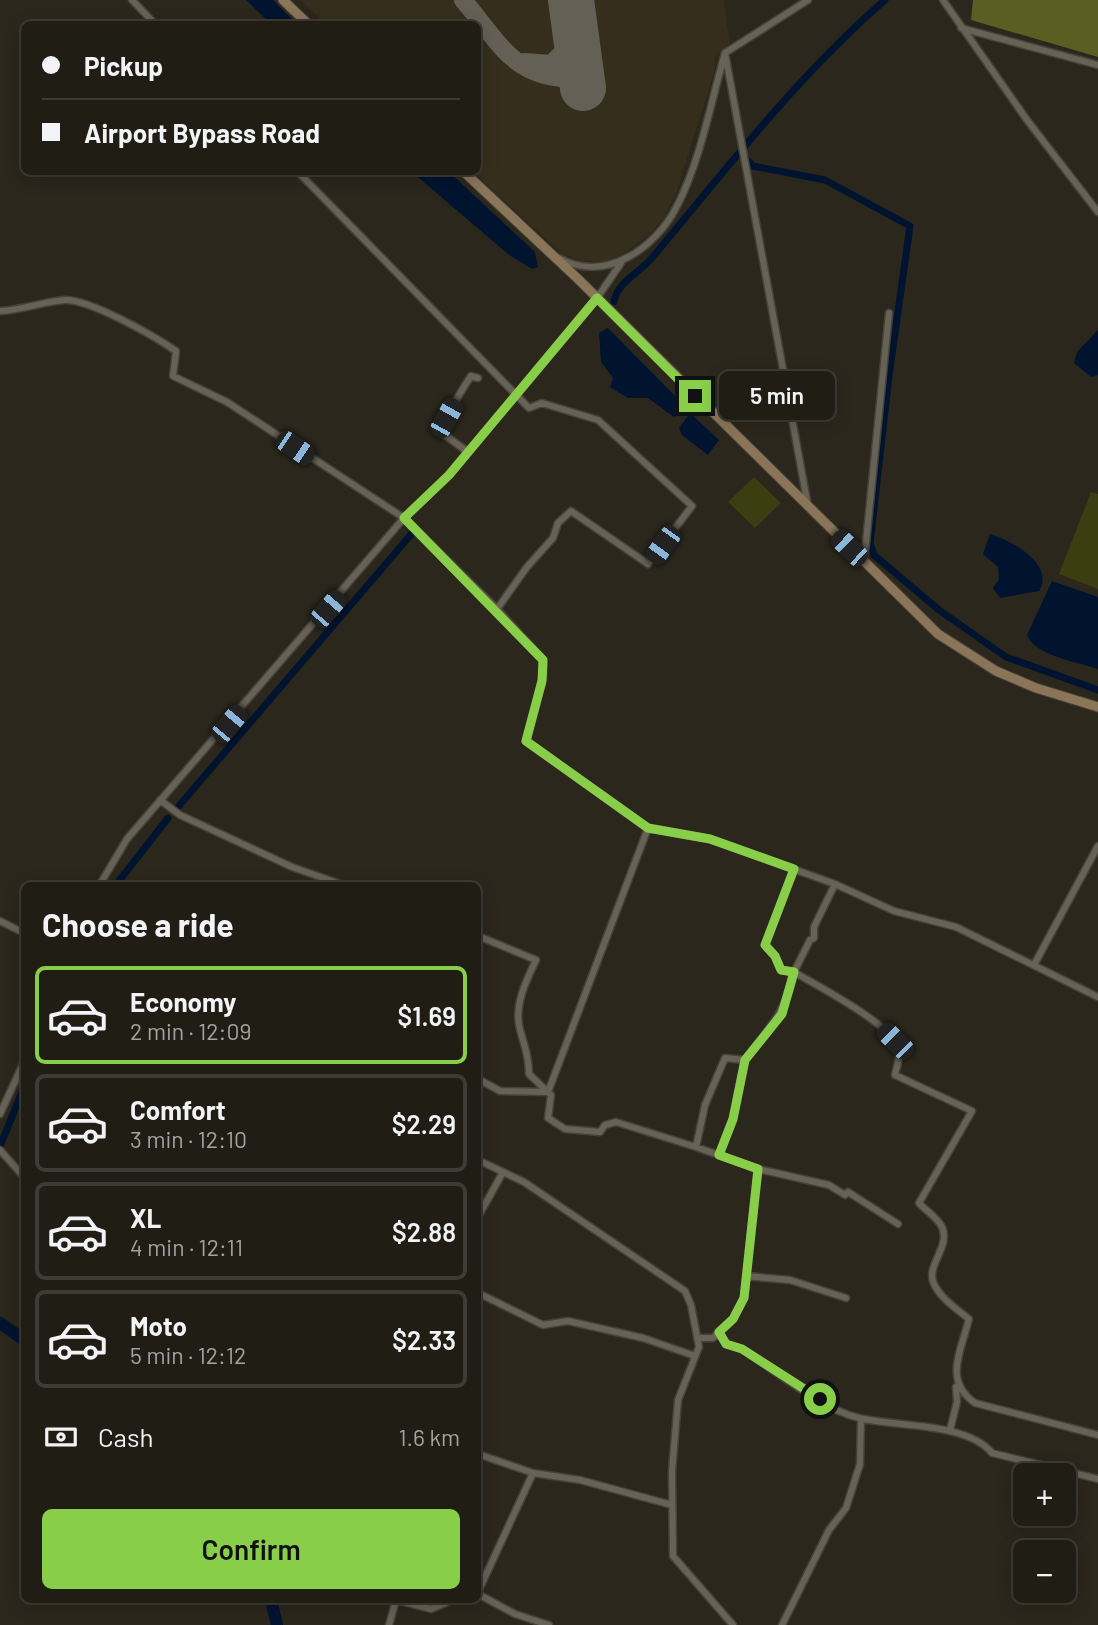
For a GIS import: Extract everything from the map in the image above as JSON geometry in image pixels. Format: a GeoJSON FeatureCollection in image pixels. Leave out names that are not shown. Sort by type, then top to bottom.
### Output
{"type":"FeatureCollection","features":[{"type":"Feature","properties":{"kind":"street"},"geometry":{"type":"LineString","coordinates":[[132,0],[152,21]]}},
{"type":"Feature","properties":{"kind":"street"},"geometry":{"type":"LineString","coordinates":[[283,0],[305,21]]}},
{"type":"Feature","properties":{"kind":"street"},"geometry":{"type":"LineString","coordinates":[[101,882],[127,839],[404,518],[468,452],[598,299],[621,263],[659,233],[676,210],[724,53],[808,0]]}},
{"type":"Feature","properties":{"kind":"street"},"geometry":{"type":"LineString","coordinates":[[943,0],[1098,212]]}},
{"type":"Feature","properties":{"kind":"street"},"geometry":{"type":"LineString","coordinates":[[961,28],[1098,65]]}},
{"type":"Feature","properties":{"kind":"street"},"geometry":{"type":"LineString","coordinates":[[724,53],[809,509]]}},
{"type":"Feature","properties":{"kind":"street"},"geometry":{"type":"LineString","coordinates":[[301,175],[531,409],[542,403],[598,420],[691,506],[649,564],[571,511],[558,523],[553,538],[527,567],[496,610]]}},
{"type":"Feature","properties":{"kind":"street"},"geometry":{"type":"LineString","coordinates":[[467,175],[598,299],[938,634],[996,671],[1036,688],[1098,707]]}},
{"type":"Feature","properties":{"kind":"street"},"geometry":{"type":"LineString","coordinates":[[550,253],[565,261],[591,268],[621,263]]}},
{"type":"Feature","properties":{"kind":"street"},"geometry":{"type":"LineString","coordinates":[[0,311],[19,310],[66,299],[97,307],[176,351],[173,376],[227,402],[404,518],[543,660],[542,681],[526,741],[648,828],[710,839],[835,884],[894,911],[956,927],[1098,997]]}},
{"type":"Feature","properties":{"kind":"street"},"geometry":{"type":"LineString","coordinates":[[864,562],[889,313]]}},
{"type":"Feature","properties":{"kind":"street"},"geometry":{"type":"LineString","coordinates":[[468,452],[442,433],[446,418],[471,376],[478,378]]}},
{"type":"Feature","properties":{"kind":"street"},"geometry":{"type":"LineString","coordinates":[[160,800],[180,815],[292,867],[335,882]]}},
{"type":"Feature","properties":{"kind":"street"},"geometry":{"type":"LineString","coordinates":[[548,1093],[648,828]]}},
{"type":"Feature","properties":{"kind":"street"},"geometry":{"type":"LineString","coordinates":[[1034,965],[1098,846]]}},
{"type":"Feature","properties":{"kind":"street"},"geometry":{"type":"LineString","coordinates":[[794,869],[765,945],[775,956],[781,970],[794,972],[871,1018],[895,1041],[900,1050],[895,1075],[972,1111],[919,1203],[942,1226],[944,1240],[933,1272],[933,1283],[945,1298],[969,1319],[956,1381],[957,1402],[950,1430]]}},
{"type":"Feature","properties":{"kind":"street"},"geometry":{"type":"LineString","coordinates":[[719,1155],[733,1119],[745,1060],[782,1014],[794,972],[810,940],[814,938],[814,927],[835,884]]}},
{"type":"Feature","properties":{"kind":"street"},"geometry":{"type":"LineString","coordinates":[[0,921],[21,932]]}},
{"type":"Feature","properties":{"kind":"street"},"geometry":{"type":"LineString","coordinates":[[481,937],[536,960],[520,1003],[519,1024],[529,1054],[529,1074],[551,1095],[548,1118],[565,1129],[600,1132],[605,1125],[616,1122],[758,1169],[829,1185],[845,1195],[848,1192],[898,1224]]}},
{"type":"Feature","properties":{"kind":"street"},"geometry":{"type":"LineString","coordinates":[[696,1147],[705,1105],[725,1058],[745,1060]]}},
{"type":"Feature","properties":{"kind":"street"},"geometry":{"type":"LineString","coordinates":[[0,1114],[21,1068]]}},
{"type":"Feature","properties":{"kind":"street"},"geometry":{"type":"LineString","coordinates":[[481,1081],[500,1091],[548,1093]]}},
{"type":"Feature","properties":{"kind":"street"},"geometry":{"type":"LineString","coordinates":[[0,1150],[21,1174]]}},
{"type":"Feature","properties":{"kind":"street"},"geometry":{"type":"LineString","coordinates":[[481,1161],[524,1182],[685,1291],[691,1305],[699,1347],[678,1400],[672,1505],[673,1556],[733,1625]]}},
{"type":"Feature","properties":{"kind":"street"},"geometry":{"type":"LineString","coordinates":[[697,1338],[713,1338],[733,1319],[744,1298],[758,1169]]}},
{"type":"Feature","properties":{"kind":"street"},"geometry":{"type":"LineString","coordinates":[[481,1212],[503,1172]]}},
{"type":"Feature","properties":{"kind":"street"},"geometry":{"type":"LineString","coordinates":[[746,1276],[790,1280],[846,1298]]}},
{"type":"Feature","properties":{"kind":"street"},"geometry":{"type":"LineString","coordinates":[[481,1294],[543,1325],[568,1321],[643,1338],[695,1356]]}},
{"type":"Feature","properties":{"kind":"street"},"geometry":{"type":"LineString","coordinates":[[719,1332],[726,1344],[742,1349],[839,1412],[861,1419],[950,1430],[986,1445],[992,1453],[1098,1479]]}},
{"type":"Feature","properties":{"kind":"street"},"geometry":{"type":"LineString","coordinates":[[956,1381],[960,1390],[975,1403],[1098,1435]]}},
{"type":"Feature","properties":{"kind":"street"},"geometry":{"type":"LineString","coordinates":[[782,1625],[829,1530],[846,1508],[859,1464],[861,1419]]}},
{"type":"Feature","properties":{"kind":"street"},"geometry":{"type":"LineString","coordinates":[[481,1455],[533,1473],[580,1480],[672,1505]]}},
{"type":"Feature","properties":{"kind":"street"},"geometry":{"type":"LineString","coordinates":[[481,1586],[533,1473]]}},
{"type":"Feature","properties":{"kind":"street"},"geometry":{"type":"LineString","coordinates":[[481,1595],[515,1614],[549,1625]]}},
{"type":"Feature","properties":{"kind":"street"},"geometry":{"type":"LineString","coordinates":[[389,1625],[395,1603]]}},
{"type":"Feature","properties":{"kind":"street"},"geometry":{"type":"LineString","coordinates":[[408,1603],[431,1609],[445,1603]]}},
{"type":"Feature","properties":{"kind":"shaded area"},"geometry":{"type":"Polygon","coordinates":[[[301,0],[724,0],[730,47],[715,57],[715,69],[676,194],[664,217],[651,233],[622,255],[605,261],[582,261],[562,254],[476,175],[481,175],[481,21],[322,21],[301,0]]]}},
{"type":"Feature","properties":{"kind":"green space"},"geometry":{"type":"Polygon","coordinates":[[[973,0],[1098,0],[1098,57],[971,20],[973,0]]]}},
{"type":"Feature","properties":{"kind":"green space"},"geometry":{"type":"Polygon","coordinates":[[[754,477],[781,503],[755,528],[728,502],[754,477]]]}},
{"type":"Feature","properties":{"kind":"green space"},"geometry":{"type":"Polygon","coordinates":[[[1091,492],[1098,494],[1098,589],[1059,574],[1091,492]]]}},
{"type":"Feature","properties":{"kind":"water"},"geometry":{"type":"Polygon","coordinates":[[[246,0],[273,0],[294,21],[268,21],[246,0]]]}},
{"type":"Feature","properties":{"kind":"water"},"geometry":{"type":"Polygon","coordinates":[[[416,175],[452,175],[535,252],[538,267],[532,269],[509,255],[416,175]]]}},
{"type":"Feature","properties":{"kind":"water"},"geometry":{"type":"Polygon","coordinates":[[[608,328],[682,403],[680,413],[674,417],[648,398],[628,398],[610,387],[613,378],[601,362],[599,333],[608,328]]]}},
{"type":"Feature","properties":{"kind":"water"},"geometry":{"type":"Polygon","coordinates":[[[1098,330],[1098,375],[1091,377],[1074,363],[1077,352],[1098,330]]]}},
{"type":"Feature","properties":{"kind":"water"},"geometry":{"type":"Polygon","coordinates":[[[690,413],[719,440],[708,455],[682,435],[679,428],[690,413]]]}},
{"type":"Feature","properties":{"kind":"water"},"geometry":{"type":"Polygon","coordinates":[[[990,534],[1019,548],[1036,563],[1043,581],[1039,591],[1000,598],[993,588],[999,579],[998,567],[983,554],[990,534]]]}},
{"type":"Feature","properties":{"kind":"water"},"geometry":{"type":"Polygon","coordinates":[[[1052,581],[1098,597],[1098,669],[1048,653],[1027,635],[1052,581]]]}},
{"type":"Feature","properties":{"kind":"waterway"},"geometry":{"type":"LineString","coordinates":[[614,302],[619,289],[651,259],[792,92],[885,0]]}},
{"type":"Feature","properties":{"kind":"waterway"},"geometry":{"type":"LineString","coordinates":[[740,153],[753,166],[825,180],[910,226],[870,543],[874,555],[939,610],[1006,657],[1098,690]]}},
{"type":"Feature","properties":{"kind":"waterway"},"geometry":{"type":"LineString","coordinates":[[178,807],[414,531]]}},
{"type":"Feature","properties":{"kind":"waterway"},"geometry":{"type":"LineString","coordinates":[[118,882],[168,818]]}},
{"type":"Feature","properties":{"kind":"waterway"},"geometry":{"type":"LineString","coordinates":[[1,1144],[21,1094]]}},
{"type":"Feature","properties":{"kind":"waterway"},"geometry":{"type":"LineString","coordinates":[[0,1323],[21,1338]]}},
{"type":"Feature","properties":{"kind":"waterway"},"geometry":{"type":"LineString","coordinates":[[272,1603],[277,1625]]}},
{"type":"Feature","properties":{"kind":"taxiway"},"geometry":{"type":"LineString","coordinates":[[463,0],[480,21]]}},
{"type":"Feature","properties":{"kind":"taxiway"},"geometry":{"type":"LineString","coordinates":[[481,22],[500,46],[525,67],[558,78],[581,79]]}},
{"type":"Feature","properties":{"kind":"taxiway"},"geometry":{"type":"LineString","coordinates":[[524,62],[551,64],[572,44],[575,32]]}},
{"type":"Feature","properties":{"kind":"runway"},"geometry":{"type":"LineString","coordinates":[[571,0],[583,88]]}},
{"type":"Feature","properties":{"kind":"route"},"geometry":{"type":"LineString","coordinates":[[695,396],[597,298],[449,475],[404,518],[543,660],[542,681],[526,741],[648,828],[710,839],[794,869],[765,945],[775,956],[781,970],[794,972],[789,999],[782,1014],[745,1060],[733,1119],[719,1155],[758,1169],[744,1298],[733,1319],[719,1332],[726,1344],[742,1349],[820,1399]]}}]}
